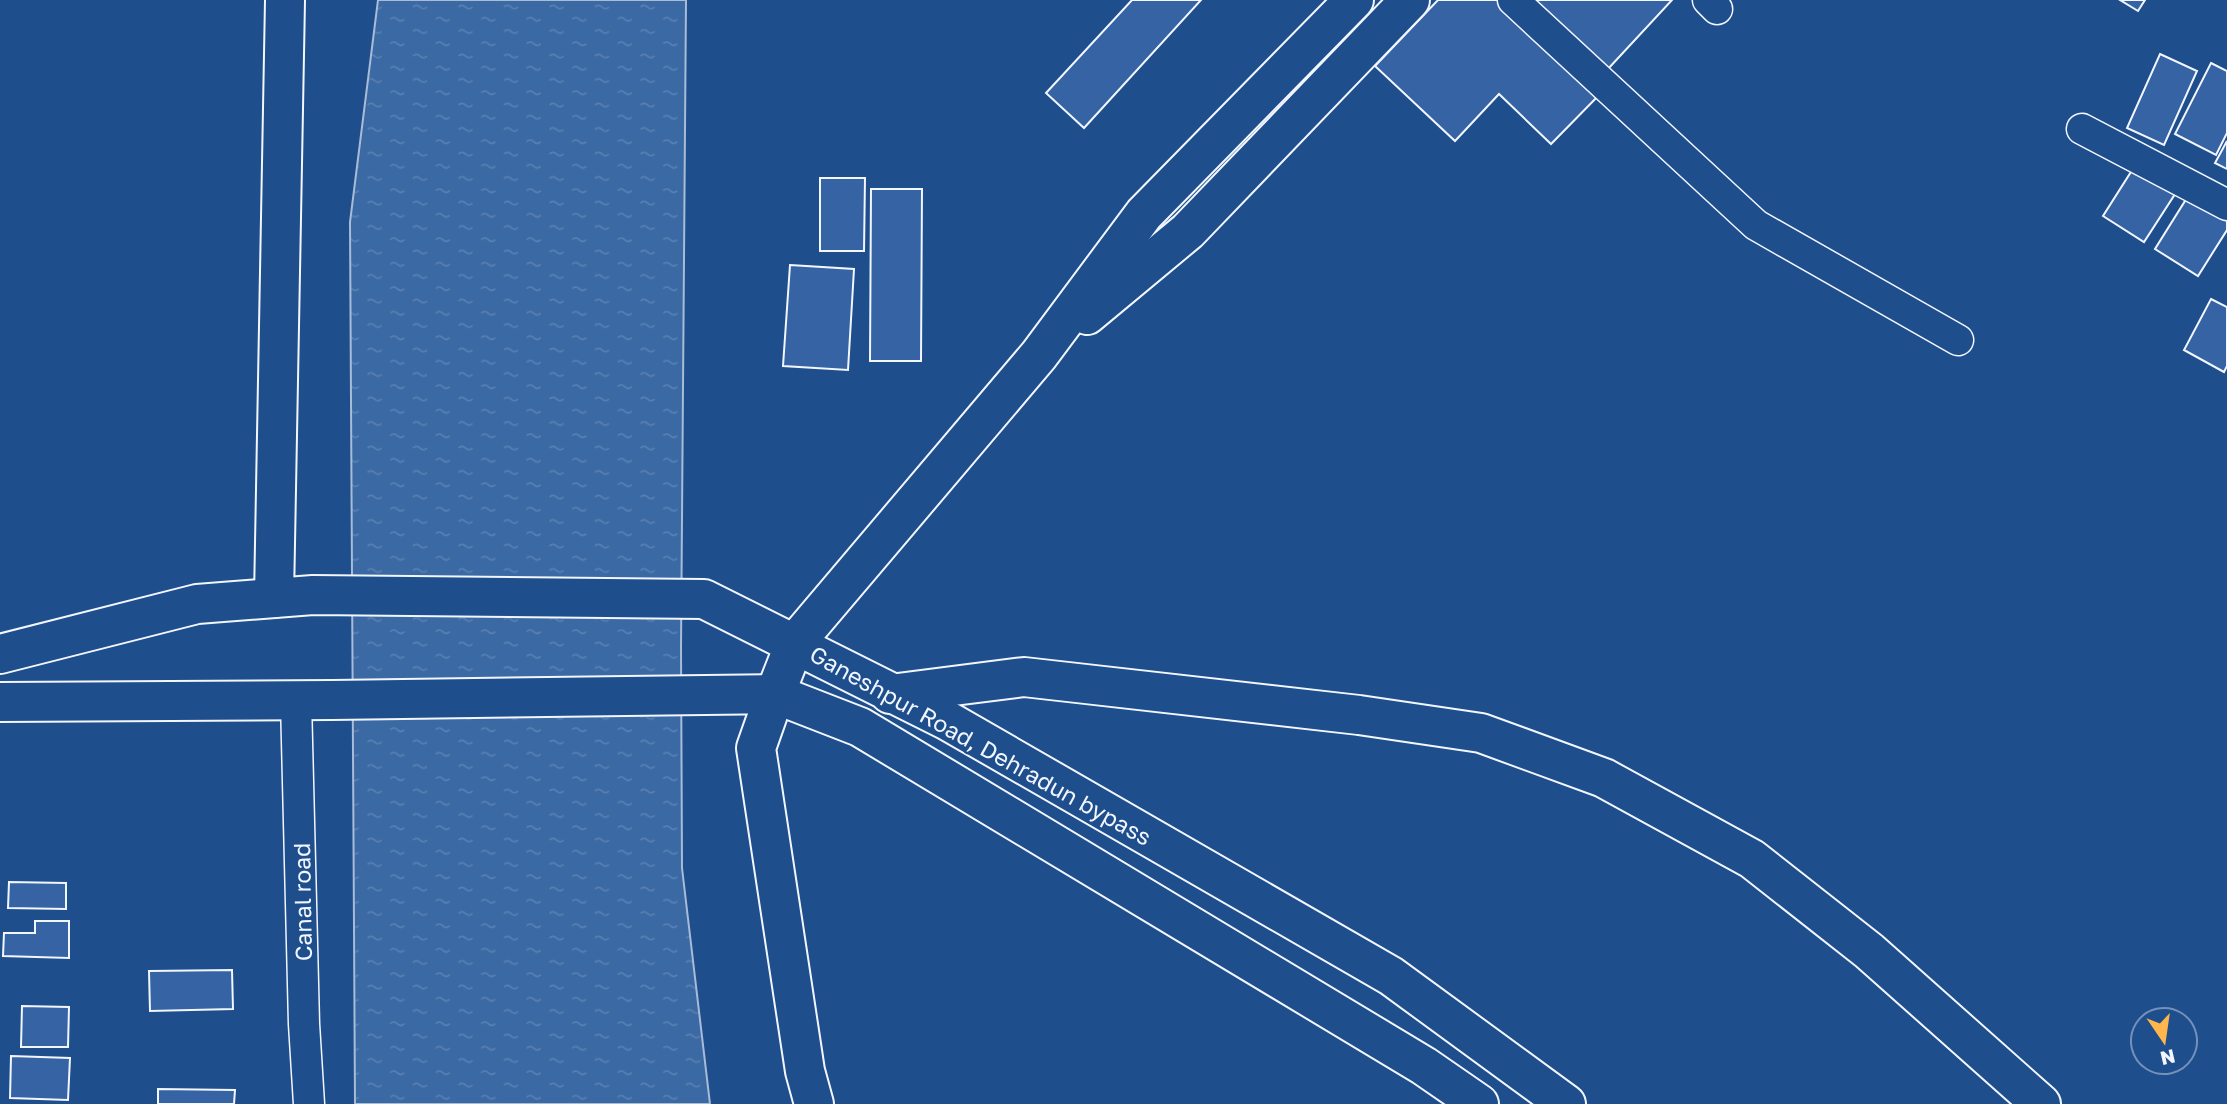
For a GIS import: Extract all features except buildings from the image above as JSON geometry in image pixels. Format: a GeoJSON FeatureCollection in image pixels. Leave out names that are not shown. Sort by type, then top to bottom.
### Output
{"type":"FeatureCollection","features":[{"type":"Feature","properties":{"kind":"main road"},"geometry":{"type":"LineString","coordinates":[[274,598],[285,0]]}},
{"type":"Feature","properties":{"kind":"main road"},"geometry":{"type":"LineString","coordinates":[[814,1104],[805,1071],[756,748],[796,643],[1039,355],[1143,214],[1354,0]]}},
{"type":"Feature","properties":{"kind":"main road"},"geometry":{"type":"LineString","coordinates":[[1039,355],[1188,231],[1410,0]]}},
{"type":"Feature","properties":{"kind":"main road","name":"Ganeshpur Road, Dehradun bypass"},"geometry":{"type":"LineString","coordinates":[[0,653],[197,604],[313,595],[704,599],[796,643],[948,722],[1391,976],[1566,1104]]}},
{"type":"Feature","properties":{"kind":"main road"},"geometry":{"type":"LineString","coordinates":[[890,694],[1024,677],[1359,715],[1481,733],[1604,778],[1752,859],[1870,951],[2041,1104]]}},
{"type":"Feature","properties":{"kind":"main road"},"geometry":{"type":"LineString","coordinates":[[0,702],[775,694],[860,727],[1424,1066],[1479,1104]]}},
{"type":"Feature","properties":{"kind":"street"},"geometry":{"type":"LineString","coordinates":[[1513,0],[1756,225],[1958,340]]}},
{"type":"Feature","properties":{"kind":"street"},"geometry":{"type":"LineString","coordinates":[[2082,129],[2227,205]]}},
{"type":"Feature","properties":{"kind":"street","name":"Canal road"},"geometry":{"type":"LineString","coordinates":[[309,1104],[304,1024],[314,700]]}},
{"type":"Feature","properties":{"kind":"water"},"geometry":{"type":"Polygon","coordinates":[[[378,0],[686,0],[682,868],[710,1104],[355,1104],[350,222],[378,0]]]}}]}
